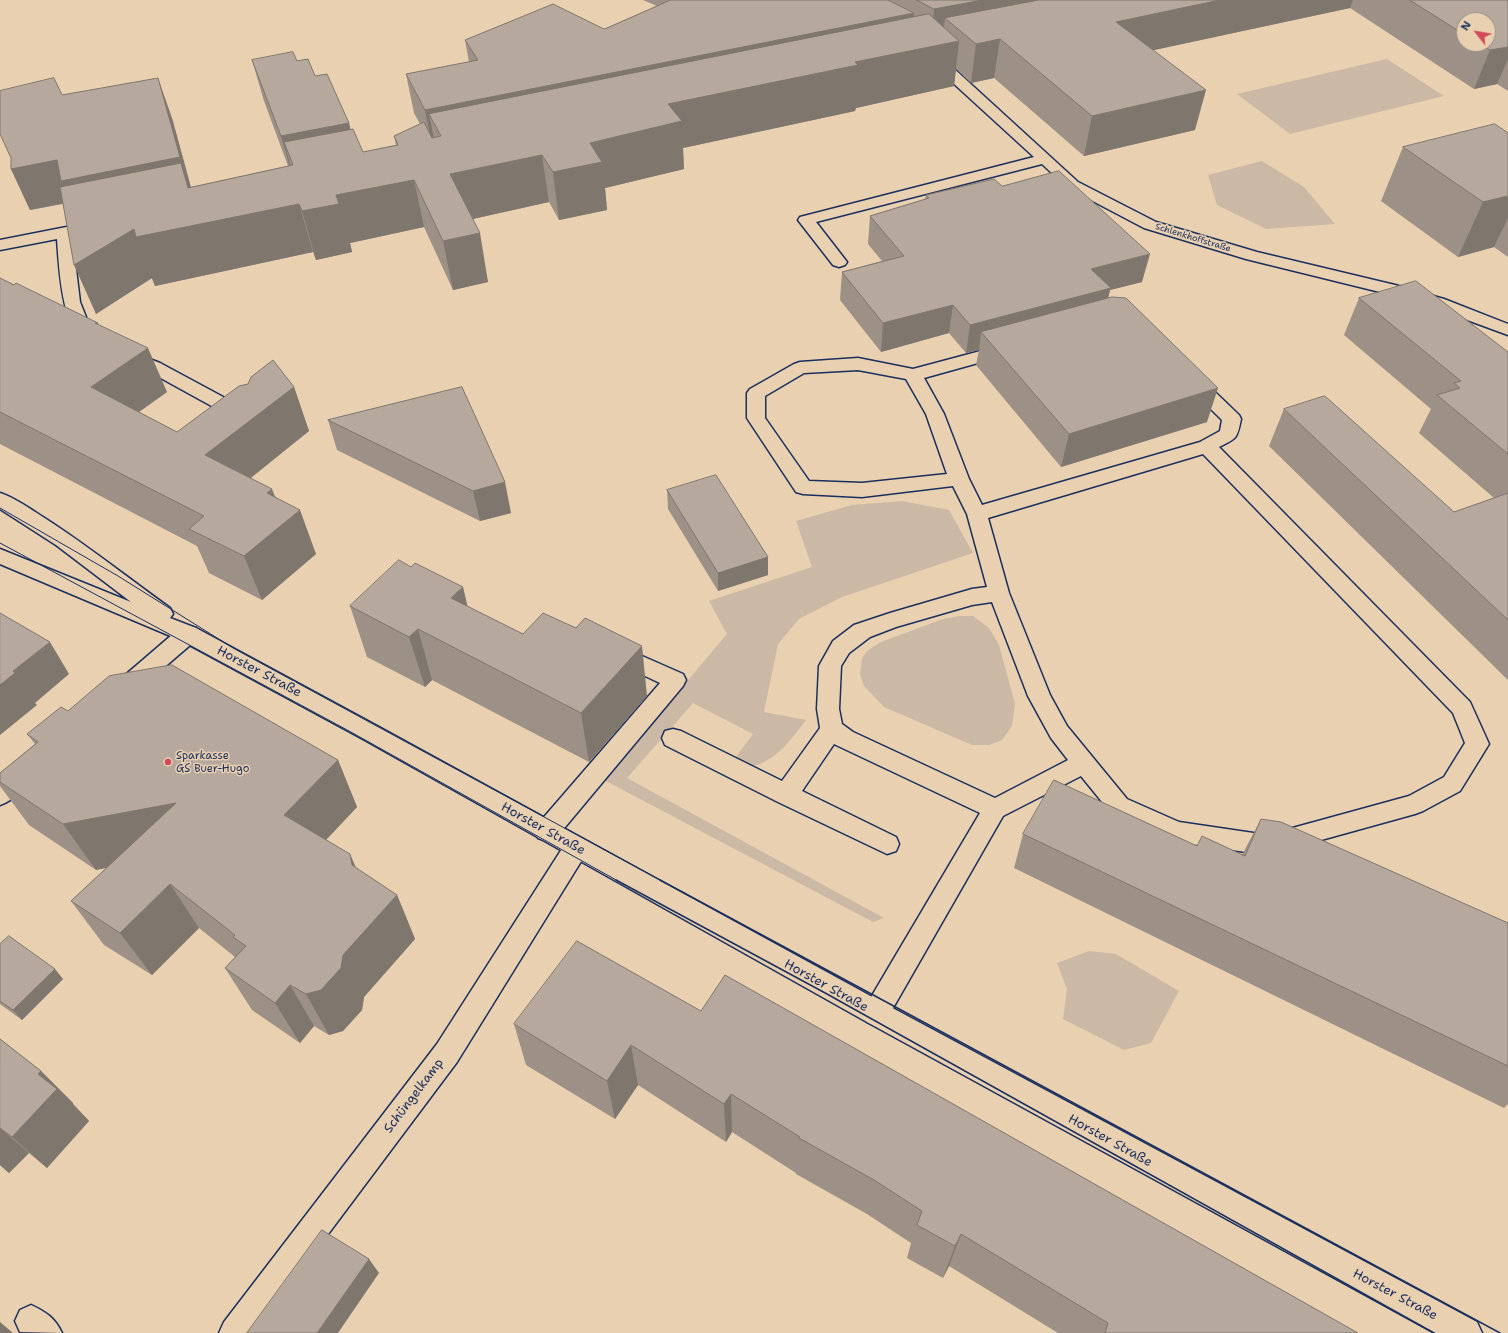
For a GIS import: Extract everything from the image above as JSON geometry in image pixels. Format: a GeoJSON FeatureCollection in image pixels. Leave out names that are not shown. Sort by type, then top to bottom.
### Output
{"type":"FeatureCollection","features":[{"type":"Feature","properties":{"kind":"main road","name":"Schlenkhoffstraße"},"geometry":{"type":"LineString","coordinates":[[928,51],[1073,185],[1150,226],[1252,256],[1431,301],[1508,330]]}},
{"type":"Feature","properties":{"kind":"main road"},"geometry":{"type":"LineString","coordinates":[[839,262],[806,220],[1045,159]]}},
{"type":"Feature","properties":{"kind":"main road"},"geometry":{"type":"LineString","coordinates":[[0,245],[110,223]]}},
{"type":"Feature","properties":{"kind":"main road"},"geometry":{"type":"LineString","coordinates":[[64,233],[72,302],[82,329],[98,343],[154,367],[257,423]]}},
{"type":"Feature","properties":{"kind":"main road"},"geometry":{"type":"LineString","coordinates":[[959,479],[862,490],[803,487],[756,418],[756,393],[800,368],[858,364],[912,375],[1104,322],[1135,325],[1232,419],[1229,434],[1207,446],[978,514]]}},
{"type":"Feature","properties":{"kind":"main road"},"geometry":{"type":"LineString","coordinates":[[912,375],[935,414],[959,479],[978,514],[999,592],[1039,696],[1059,732],[1119,806],[1176,832],[1267,845],[1416,804],[1452,784],[1477,744],[1462,708],[1207,446]]}},
{"type":"Feature","properties":{"kind":"main road","name":"Horster Straße"},"geometry":{"type":"LineString","coordinates":[[0,500],[22,512],[86,557],[188,634]]}},
{"type":"Feature","properties":{"kind":"main road","name":"Horster Straße"},"geometry":{"type":"LineString","coordinates":[[0,556],[188,634],[377,736],[576,848],[876,1013],[1466,1333]]}},
{"type":"Feature","properties":{"kind":"main road"},"geometry":{"type":"LineString","coordinates":[[996,809],[845,739],[832,729],[828,709],[830,666],[841,647],[862,631],[890,621],[972,597],[999,592]]}},
{"type":"Feature","properties":{"kind":"main road"},"geometry":{"type":"LineString","coordinates":[[108,703],[188,634]]}},
{"type":"Feature","properties":{"kind":"main road"},"geometry":{"type":"LineString","coordinates":[[547,831],[676,680],[597,643]]}},
{"type":"Feature","properties":{"kind":"main road"},"geometry":{"type":"LineString","coordinates":[[786,794],[832,729]]}},
{"type":"Feature","properties":{"kind":"main road"},"geometry":{"type":"LineString","coordinates":[[673,738],[886,844]]}},
{"type":"Feature","properties":{"kind":"main road"},"geometry":{"type":"LineString","coordinates":[[0,795],[42,759]]}},
{"type":"Feature","properties":{"kind":"main road"},"geometry":{"type":"LineString","coordinates":[[876,1013],[996,809],[1084,763]]}},
{"type":"Feature","properties":{"kind":"main road","name":"Schüngelkamp"},"geometry":{"type":"LineString","coordinates":[[235,1333],[447,1053],[576,848]]}},
{"type":"Feature","properties":{"kind":"shaded area"},"geometry":{"type":"Polygon","coordinates":[[[1387,59],[1444,96],[1290,134],[1237,94],[1387,59]]]}},
{"type":"Feature","properties":{"kind":"shaded area"},"geometry":{"type":"Polygon","coordinates":[[[1262,161],[1304,187],[1335,224],[1266,229],[1217,205],[1208,175],[1262,161]]]}},
{"type":"Feature","properties":{"kind":"shaded area"},"geometry":{"type":"Polygon","coordinates":[[[902,501],[949,510],[973,553],[842,597],[799,619],[778,644],[764,712],[806,720],[782,749],[768,760],[760,764],[749,766],[733,761],[753,734],[693,703],[627,778],[884,918],[873,922],[604,780],[727,634],[709,601],[812,567],[796,521],[852,505],[902,501]]]}},
{"type":"Feature","properties":{"kind":"shaded area"},"geometry":{"type":"Polygon","coordinates":[[[960,616],[973,616],[989,628],[999,645],[1015,704],[1012,726],[1002,740],[989,745],[972,745],[884,707],[864,686],[860,674],[862,658],[868,650],[881,642],[943,619],[960,616]]]}},
{"type":"Feature","properties":{"kind":"shaded area"},"geometry":{"type":"Polygon","coordinates":[[[1089,951],[1116,954],[1179,991],[1151,1043],[1124,1050],[1063,1019],[1067,989],[1057,963],[1089,951]]]}},
{"type":"Feature","properties":{"kind":"building"},"geometry":{"type":"Polygon","coordinates":[[[671,0],[888,0],[914,13],[425,110],[406,74],[478,60],[465,40],[553,4],[604,29],[671,0]]]}},
{"type":"Feature","properties":{"kind":"building"},"geometry":{"type":"Polygon","coordinates":[[[917,0],[983,0],[934,9],[917,0]]]}},
{"type":"Feature","properties":{"kind":"building"},"geometry":{"type":"Polygon","coordinates":[[[1039,0],[1220,0],[1116,22],[1206,90],[1092,116],[1000,39],[976,44],[945,18],[1039,0]]]}},
{"type":"Feature","properties":{"kind":"building"},"geometry":{"type":"Polygon","coordinates":[[[1410,0],[1508,0],[1508,47],[1496,49],[1496,12],[1456,12],[1456,29],[1410,0]]]}},
{"type":"Feature","properties":{"kind":"building"},"geometry":{"type":"Polygon","coordinates":[[[929,14],[959,41],[855,62],[858,65],[668,104],[682,121],[590,143],[602,162],[553,172],[542,155],[450,174],[480,233],[443,241],[414,180],[336,195],[339,204],[302,211],[299,204],[136,237],[134,229],[74,265],[60,187],[181,163],[188,188],[293,165],[284,142],[353,129],[363,152],[398,145],[394,136],[424,122],[432,138],[441,136],[429,114],[929,14]]]}},
{"type":"Feature","properties":{"kind":"building"},"geometry":{"type":"Polygon","coordinates":[[[293,52],[297,61],[308,59],[315,76],[327,74],[349,123],[281,136],[252,60],[293,52]]]}},
{"type":"Feature","properties":{"kind":"building"},"geometry":{"type":"Polygon","coordinates":[[[54,78],[62,95],[158,78],[180,157],[61,181],[57,160],[11,169],[11,158],[0,134],[0,91],[54,78]]]}},
{"type":"Feature","properties":{"kind":"building"},"geometry":{"type":"Polygon","coordinates":[[[1495,124],[1508,133],[1508,196],[1483,202],[1403,147],[1495,124]]]}},
{"type":"Feature","properties":{"kind":"building"},"geometry":{"type":"Polygon","coordinates":[[[1059,171],[1150,254],[1091,269],[1111,288],[970,325],[953,305],[883,323],[842,272],[904,256],[870,216],[929,198],[926,195],[994,179],[1002,186],[1059,171]]]}},
{"type":"Feature","properties":{"kind":"building"},"geometry":{"type":"Polygon","coordinates":[[[0,278],[14,285],[16,283],[148,348],[91,387],[177,432],[239,386],[248,384],[251,377],[273,360],[294,387],[205,455],[272,489],[267,493],[300,510],[244,556],[189,529],[204,516],[0,412],[0,278]]]}},
{"type":"Feature","properties":{"kind":"building"},"geometry":{"type":"Polygon","coordinates":[[[1416,281],[1508,352],[1508,454],[1437,395],[1460,388],[1454,383],[1461,381],[1359,298],[1416,281]]]}},
{"type":"Feature","properties":{"kind":"building"},"geometry":{"type":"Polygon","coordinates":[[[1112,297],[1126,298],[1218,388],[1069,434],[981,332],[1112,297]]]}},
{"type":"Feature","properties":{"kind":"building"},"geometry":{"type":"Polygon","coordinates":[[[462,387],[505,482],[473,491],[328,420],[462,387]]]}},
{"type":"Feature","properties":{"kind":"building"},"geometry":{"type":"Polygon","coordinates":[[[1325,396],[1454,512],[1508,493],[1508,620],[1284,409],[1325,396]]]}},
{"type":"Feature","properties":{"kind":"building"},"geometry":{"type":"Polygon","coordinates":[[[716,475],[768,557],[718,573],[667,490],[716,475]]]}},
{"type":"Feature","properties":{"kind":"building"},"geometry":{"type":"Polygon","coordinates":[[[399,560],[411,567],[415,563],[463,587],[451,598],[523,634],[543,613],[576,628],[585,618],[642,646],[581,713],[418,629],[409,637],[350,606],[399,560]]]}},
{"type":"Feature","properties":{"kind":"building"},"geometry":{"type":"Polygon","coordinates":[[[0,613],[50,642],[13,671],[15,673],[0,685],[0,613]]]}},
{"type":"Feature","properties":{"kind":"building"},"geometry":{"type":"Polygon","coordinates":[[[172,665],[338,760],[284,815],[350,854],[352,865],[397,895],[343,955],[341,968],[321,990],[306,994],[290,985],[275,1003],[225,968],[246,946],[233,937],[235,935],[170,884],[120,933],[71,901],[176,803],[63,824],[0,782],[0,773],[38,742],[27,734],[61,707],[68,711],[109,676],[172,665]]]}},
{"type":"Feature","properties":{"kind":"building"},"geometry":{"type":"Polygon","coordinates":[[[1054,780],[1197,846],[1202,836],[1245,856],[1261,819],[1281,822],[1508,923],[1508,1066],[1023,834],[1054,780]]]}},
{"type":"Feature","properties":{"kind":"building"},"geometry":{"type":"Polygon","coordinates":[[[9,936],[55,969],[13,1010],[0,1001],[0,944],[9,936]]]}},
{"type":"Feature","properties":{"kind":"building"},"geometry":{"type":"Polygon","coordinates":[[[577,941],[701,1011],[725,975],[1358,1333],[1105,1333],[1108,1323],[961,1234],[955,1246],[917,1225],[922,1211],[874,1180],[799,1138],[800,1137],[731,1094],[724,1104],[631,1045],[607,1081],[514,1024],[577,941]]]}},
{"type":"Feature","properties":{"kind":"building"},"geometry":{"type":"Polygon","coordinates":[[[0,1039],[41,1071],[38,1074],[57,1089],[12,1137],[0,1128],[0,1039]]]}},
{"type":"Feature","properties":{"kind":"building"},"geometry":{"type":"Polygon","coordinates":[[[322,1230],[369,1259],[317,1333],[247,1333],[322,1230]]]}},
{"type":"Feature","properties":{"kind":"tram line"},"geometry":{"type":"LineString","coordinates":[[0,508],[118,576],[233,648],[662,881]]}},
{"type":"Feature","properties":{"kind":"tram line"},"geometry":{"type":"LineString","coordinates":[[0,543],[349,731],[618,881]]}},
{"type":"Feature","properties":{"kind":"tram line"},"geometry":{"type":"LineString","coordinates":[[616,880],[827,994],[1434,1333]]}},
{"type":"Feature","properties":{"kind":"tram line"},"geometry":{"type":"LineString","coordinates":[[660,880],[1500,1333]]}},
{"type":"Feature","properties":{"kind":"place","name":"Sparkasse GS Buer-Hugo"},"geometry":{"type":"Point","coordinates":[168,762]}}]}
